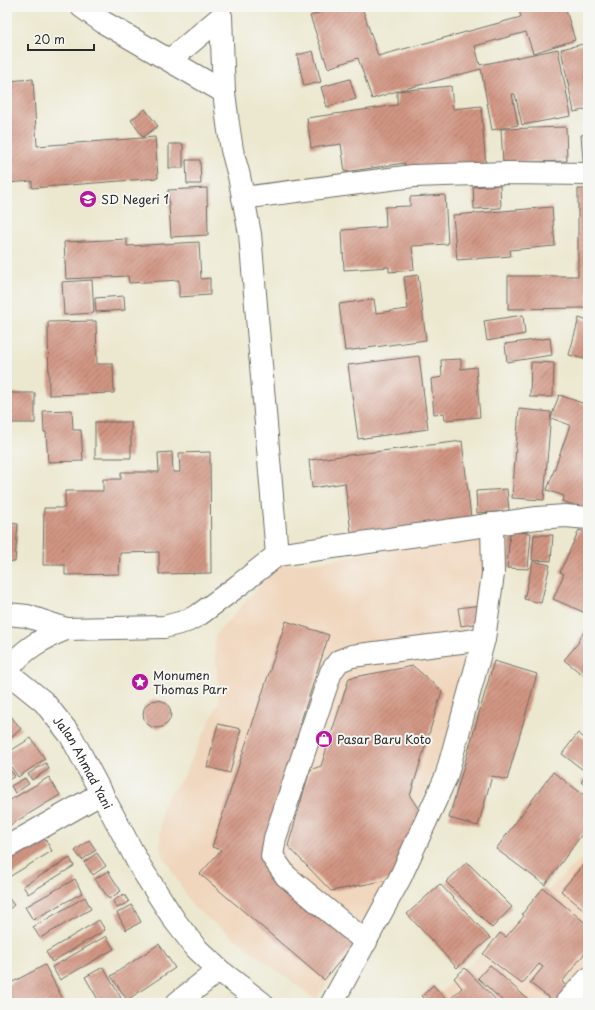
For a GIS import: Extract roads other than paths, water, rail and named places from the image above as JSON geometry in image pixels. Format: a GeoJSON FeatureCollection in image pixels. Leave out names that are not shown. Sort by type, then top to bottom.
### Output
{"type":"FeatureCollection","features":[{"type":"Feature","properties":{"kind":"main road"},"geometry":{"type":"LineString","coordinates":[[82,7],[103,22],[224,92]]}},
{"type":"Feature","properties":{"kind":"main road"},"geometry":{"type":"LineString","coordinates":[[170,60],[222,12]]}},
{"type":"Feature","properties":{"kind":"main road"},"geometry":{"type":"LineString","coordinates":[[222,12],[224,92],[232,150],[250,234],[277,555]]}},
{"type":"Feature","properties":{"kind":"main road"},"geometry":{"type":"LineString","coordinates":[[243,198],[413,176],[508,173],[588,174]]}},
{"type":"Feature","properties":{"kind":"main road"},"geometry":{"type":"LineString","coordinates":[[7,614],[27,616],[66,629],[164,627],[187,621],[222,598],[277,555],[492,524],[565,516],[588,518]]}},
{"type":"Feature","properties":{"kind":"main road"},"geometry":{"type":"LineString","coordinates":[[332,1003],[400,878],[446,777],[484,639],[493,574],[492,524]]}},
{"type":"Feature","properties":{"kind":"main road"},"geometry":{"type":"LineString","coordinates":[[7,671],[16,659],[32,645],[44,638],[66,629]]}},
{"type":"Feature","properties":{"kind":"main road"},"geometry":{"type":"LineString","coordinates":[[366,942],[286,876],[272,856],[275,838],[331,672],[338,661],[352,656],[484,639]]}},
{"type":"Feature","properties":{"kind":"main road","name":"Jalan Ahmad Yani"},"geometry":{"type":"LineString","coordinates":[[7,671],[44,702],[71,736],[141,868],[175,921],[196,948],[219,970],[257,1002]]}},
{"type":"Feature","properties":{"kind":"main road"},"geometry":{"type":"LineString","coordinates":[[7,847],[102,793]]}},
{"type":"Feature","properties":{"kind":"main road"},"geometry":{"type":"LineString","coordinates":[[176,1003],[219,970]]}},
{"type":"Feature","properties":{"kind":"main road"},"geometry":{"type":"LineString","coordinates":[[566,1003],[588,979]]}},
{"type":"Feature","properties":{"kind":"place","name":"SD Negeri 1"},"geometry":{"type":"Point","coordinates":[88,199]}},
{"type":"Feature","properties":{"kind":"place","name":"Monumen Thomas Parr"},"geometry":{"type":"Point","coordinates":[140,682]}},
{"type":"Feature","properties":{"kind":"place","name":"Pasar Baru Koto"},"geometry":{"type":"Point","coordinates":[324,739]}}]}
